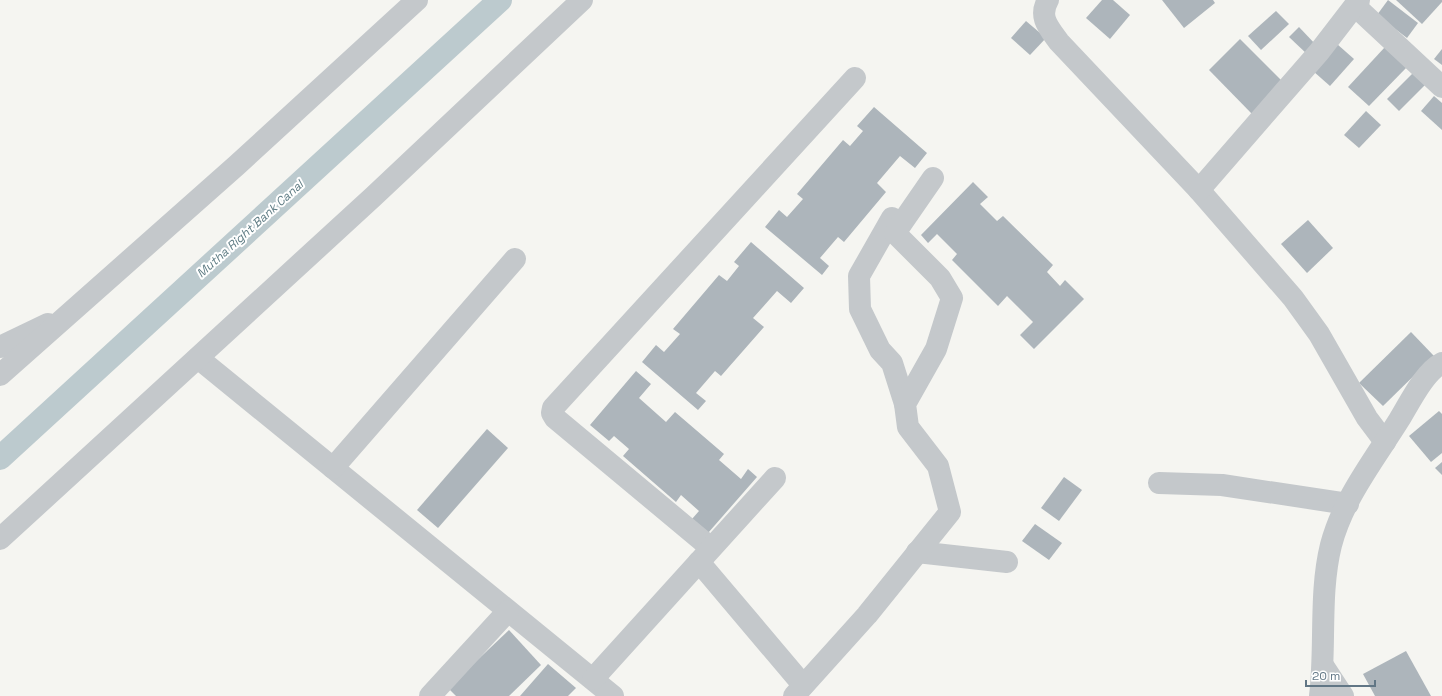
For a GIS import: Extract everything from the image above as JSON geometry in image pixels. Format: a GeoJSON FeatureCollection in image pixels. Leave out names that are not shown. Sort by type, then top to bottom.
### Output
{"type":"FeatureCollection","features":[{"type":"Feature","properties":{"kind":"street"},"geometry":{"type":"LineString","coordinates":[[0,375],[237,165],[417,0]]}},
{"type":"Feature","properties":{"kind":"street"},"geometry":{"type":"LineString","coordinates":[[0,539],[374,196],[582,0]]}},
{"type":"Feature","properties":{"kind":"street"},"geometry":{"type":"LineString","coordinates":[[1048,0],[1043,15],[1046,24],[1059,42],[1199,190],[1308,317],[1367,418],[1385,442]]}},
{"type":"Feature","properties":{"kind":"street"},"geometry":{"type":"LineString","coordinates":[[1199,190],[1319,52],[1357,3],[1442,87]]}},
{"type":"Feature","properties":{"kind":"street"},"geometry":{"type":"LineString","coordinates":[[855,78],[552,408],[552,413],[555,418],[705,555],[799,690],[867,615],[950,512],[938,466],[908,427],[905,404],[892,364],[880,350],[860,309],[859,276],[892,218],[895,233],[940,278],[952,298],[936,349],[905,404]]}},
{"type":"Feature","properties":{"kind":"street"},"geometry":{"type":"LineString","coordinates":[[895,233],[933,178]]}},
{"type":"Feature","properties":{"kind":"street"},"geometry":{"type":"LineString","coordinates":[[333,468],[515,259]]}},
{"type":"Feature","properties":{"kind":"street"},"geometry":{"type":"LineString","coordinates":[[0,347],[72,312]]}},
{"type":"Feature","properties":{"kind":"street"},"geometry":{"type":"LineString","coordinates":[[198,358],[613,696]]}},
{"type":"Feature","properties":{"kind":"street"},"geometry":{"type":"LineString","coordinates":[[1320,696],[1324,667],[1324,588],[1331,545],[1348,504],[1362,477],[1422,383],[1437,365],[1442,363]]}},
{"type":"Feature","properties":{"kind":"street"},"geometry":{"type":"LineString","coordinates":[[593,679],[775,478]]}},
{"type":"Feature","properties":{"kind":"street"},"geometry":{"type":"LineString","coordinates":[[1159,483],[1222,485],[1348,504]]}},
{"type":"Feature","properties":{"kind":"street"},"geometry":{"type":"LineString","coordinates":[[917,552],[1007,562]]}},
{"type":"Feature","properties":{"kind":"street"},"geometry":{"type":"LineString","coordinates":[[430,696],[508,611]]}},
{"type":"Feature","properties":{"kind":"street"},"geometry":{"type":"LineString","coordinates":[[1324,667],[1343,696]]}},
{"type":"Feature","properties":{"kind":"building"},"geometry":{"type":"Polygon","coordinates":[[[1102,0],[1113,0],[1130,15],[1110,39],[1086,18],[1102,0]]]}},
{"type":"Feature","properties":{"kind":"building"},"geometry":{"type":"Polygon","coordinates":[[[1162,0],[1213,0],[1215,3],[1184,28],[1162,0]]]}},
{"type":"Feature","properties":{"kind":"building"},"geometry":{"type":"Polygon","coordinates":[[[1388,0],[1418,23],[1407,38],[1377,15],[1388,0]]]}},
{"type":"Feature","properties":{"kind":"building"},"geometry":{"type":"Polygon","coordinates":[[[1396,0],[1442,0],[1442,2],[1422,24],[1396,0]]]}},
{"type":"Feature","properties":{"kind":"building"},"geometry":{"type":"Polygon","coordinates":[[[1276,11],[1289,24],[1261,50],[1248,36],[1276,11]]]}},
{"type":"Feature","properties":{"kind":"building"},"geometry":{"type":"Polygon","coordinates":[[[1026,21],[1046,38],[1030,55],[1011,38],[1026,21]]]}},
{"type":"Feature","properties":{"kind":"building"},"geometry":{"type":"Polygon","coordinates":[[[1299,27],[1317,46],[1308,55],[1289,37],[1299,27]]]}},
{"type":"Feature","properties":{"kind":"building"},"geometry":{"type":"Polygon","coordinates":[[[1240,39],[1285,84],[1253,115],[1209,70],[1240,39]]]}},
{"type":"Feature","properties":{"kind":"building"},"geometry":{"type":"Polygon","coordinates":[[[1337,44],[1354,59],[1330,86],[1313,71],[1337,44]]]}},
{"type":"Feature","properties":{"kind":"building"},"geometry":{"type":"Polygon","coordinates":[[[1385,47],[1407,67],[1369,106],[1348,87],[1385,47]]]}},
{"type":"Feature","properties":{"kind":"building"},"geometry":{"type":"Polygon","coordinates":[[[1442,49],[1442,65],[1434,59],[1442,49]]]}},
{"type":"Feature","properties":{"kind":"building"},"geometry":{"type":"Polygon","coordinates":[[[1415,71],[1427,83],[1399,111],[1387,99],[1415,71]]]}},
{"type":"Feature","properties":{"kind":"building"},"geometry":{"type":"Polygon","coordinates":[[[1434,96],[1442,103],[1442,130],[1421,111],[1434,96]]]}},
{"type":"Feature","properties":{"kind":"building"},"geometry":{"type":"Polygon","coordinates":[[[874,107],[927,153],[915,168],[900,156],[877,183],[886,192],[844,242],[838,237],[820,258],[829,266],[822,275],[765,227],[779,210],[787,217],[803,199],[797,194],[843,140],[850,146],[863,131],[857,126],[874,107]]]}},
{"type":"Feature","properties":{"kind":"building"},"geometry":{"type":"Polygon","coordinates":[[[1366,111],[1381,125],[1359,148],[1344,135],[1366,111]]]}},
{"type":"Feature","properties":{"kind":"building"},"geometry":{"type":"Polygon","coordinates":[[[973,182],[988,197],[980,204],[997,221],[1003,216],[1053,265],[1047,272],[1060,286],[1065,280],[1084,299],[1034,349],[1020,335],[1033,322],[1007,296],[998,306],[952,260],[957,254],[937,234],[928,243],[921,235],[973,182]]]}},
{"type":"Feature","properties":{"kind":"building"},"geometry":{"type":"Polygon","coordinates":[[[1308,220],[1333,248],[1307,273],[1281,244],[1308,220]]]}},
{"type":"Feature","properties":{"kind":"building"},"geometry":{"type":"Polygon","coordinates":[[[751,242],[804,288],[791,303],[777,291],[753,318],[764,327],[721,376],[715,371],[696,393],[706,401],[698,410],[642,362],[656,345],[664,352],[680,334],[673,329],[719,275],[727,281],[739,266],[734,262],[751,242]]]}},
{"type":"Feature","properties":{"kind":"building"},"geometry":{"type":"Polygon","coordinates":[[[1411,332],[1434,356],[1383,406],[1359,383],[1411,332]]]}},
{"type":"Feature","properties":{"kind":"building"},"geometry":{"type":"Polygon","coordinates":[[[636,371],[651,384],[639,398],[666,422],[675,412],[724,454],[719,460],[741,479],[748,469],[757,477],[708,533],[692,519],[699,511],[681,495],[676,502],[623,456],[629,449],[614,436],[609,441],[590,425],[636,371]]]}},
{"type":"Feature","properties":{"kind":"building"},"geometry":{"type":"Polygon","coordinates":[[[1439,411],[1442,414],[1442,453],[1431,462],[1409,436],[1439,411]]]}},
{"type":"Feature","properties":{"kind":"building"},"geometry":{"type":"Polygon","coordinates":[[[487,429],[508,448],[438,528],[417,510],[487,429]]]}},
{"type":"Feature","properties":{"kind":"building"},"geometry":{"type":"Polygon","coordinates":[[[1442,462],[1442,475],[1435,468],[1442,462]]]}},
{"type":"Feature","properties":{"kind":"building"},"geometry":{"type":"Polygon","coordinates":[[[1064,477],[1082,490],[1059,521],[1041,508],[1064,477]]]}},
{"type":"Feature","properties":{"kind":"building"},"geometry":{"type":"Polygon","coordinates":[[[1035,524],[1062,543],[1049,560],[1022,541],[1035,524]]]}},
{"type":"Feature","properties":{"kind":"building"},"geometry":{"type":"Polygon","coordinates":[[[509,630],[541,665],[509,696],[456,696],[448,688],[509,630]]]}},
{"type":"Feature","properties":{"kind":"building"},"geometry":{"type":"Polygon","coordinates":[[[1406,651],[1431,696],[1375,696],[1363,674],[1406,651]]]}},
{"type":"Feature","properties":{"kind":"building"},"geometry":{"type":"Polygon","coordinates":[[[548,664],[576,688],[568,696],[520,696],[548,664]]]}},
{"type":"Feature","properties":{"kind":"waterway","name":"Mutha Right Bank Canal"},"geometry":{"type":"LineString","coordinates":[[0,458],[500,0]]}}]}
